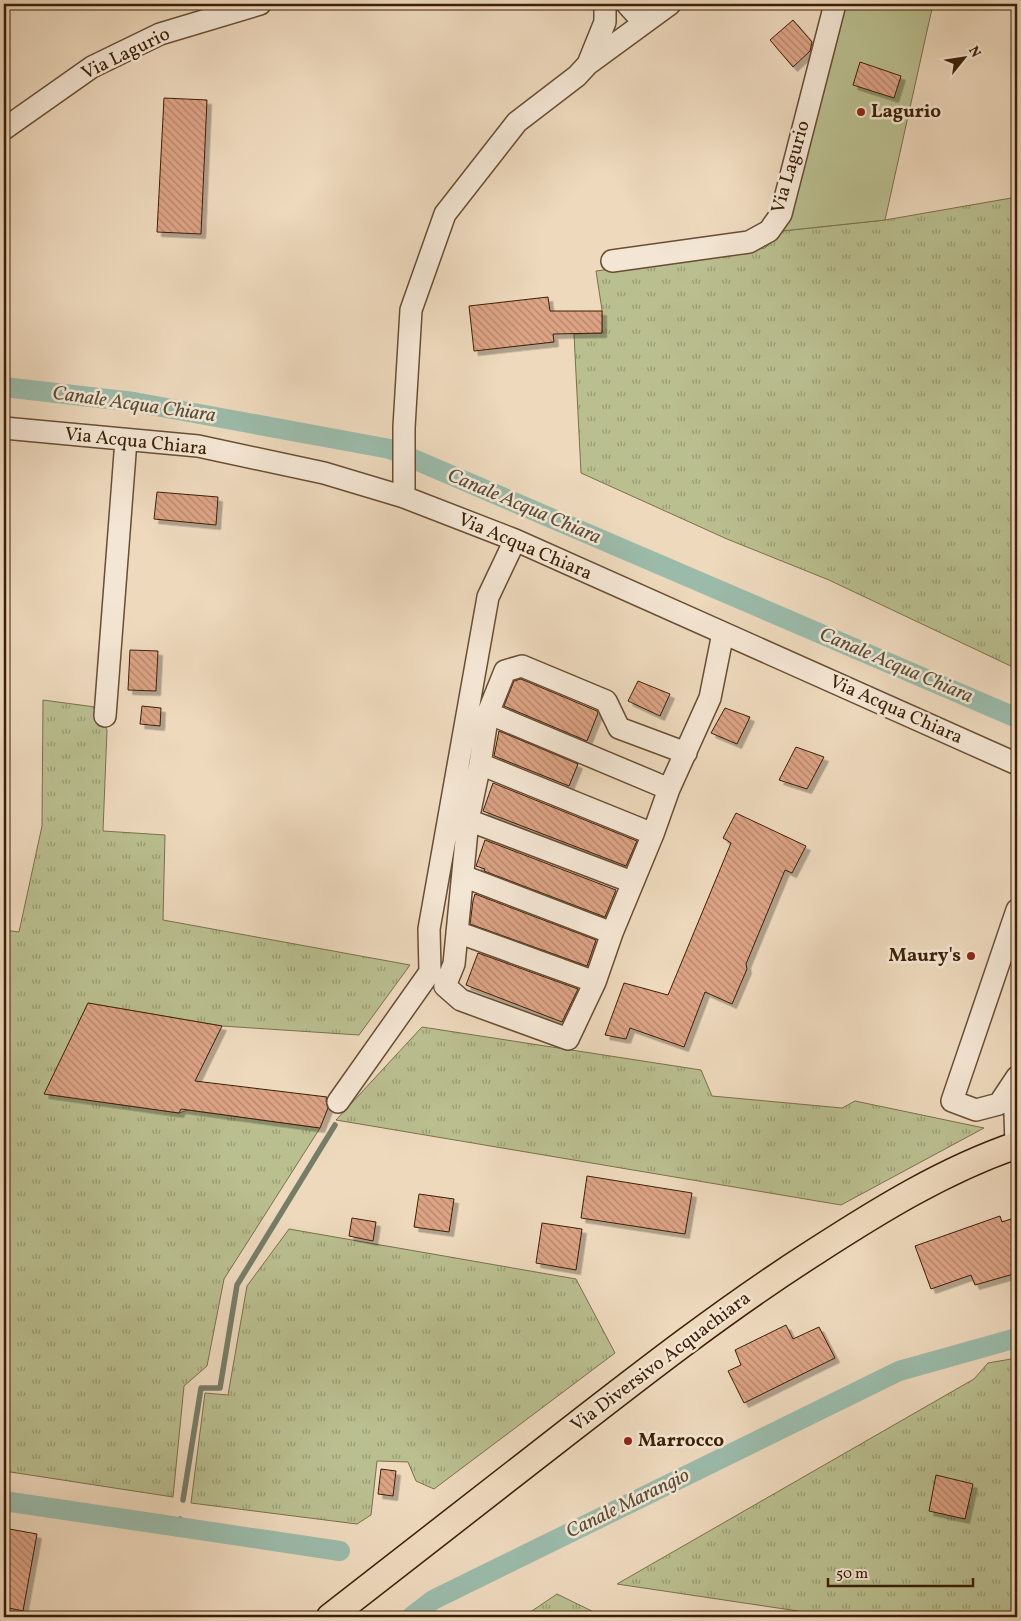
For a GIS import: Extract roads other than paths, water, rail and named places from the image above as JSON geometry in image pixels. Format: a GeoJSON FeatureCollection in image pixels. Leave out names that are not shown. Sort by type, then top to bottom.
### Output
{"type":"FeatureCollection","features":[{"type":"Feature","properties":{"kind":"main road","name":"Via Diversivo Acquachiara"},"geometry":{"type":"LineString","coordinates":[[330,1617],[668,1354],[766,1282],[863,1221],[926,1185],[992,1154],[1017,1145]]}},
{"type":"Feature","properties":{"kind":"street","name":"Via Lagurio"},"geometry":{"type":"LineString","coordinates":[[4,129],[92,67],[160,34],[260,4]]}},
{"type":"Feature","properties":{"kind":"street"},"geometry":{"type":"LineString","coordinates":[[588,64],[605,22],[605,4]]}},
{"type":"Feature","properties":{"kind":"street"},"geometry":{"type":"LineString","coordinates":[[627,4],[656,11]]}},
{"type":"Feature","properties":{"kind":"street","name":"Via Lagurio"},"geometry":{"type":"LineString","coordinates":[[612,261],[749,242],[769,232],[780,214],[835,4]]}},
{"type":"Feature","properties":{"kind":"street"},"geometry":{"type":"LineString","coordinates":[[404,497],[404,427],[411,310],[445,214],[517,122],[656,11]]}},
{"type":"Feature","properties":{"kind":"street","name":"Via Acqua Chiara"},"geometry":{"type":"LineString","coordinates":[[4,428],[198,446],[324,474],[404,497],[515,540],[1017,764]]}},
{"type":"Feature","properties":{"kind":"street"},"geometry":{"type":"LineString","coordinates":[[105,716],[126,440]]}},
{"type":"Feature","properties":{"kind":"street"},"geometry":{"type":"LineString","coordinates":[[338,1102],[430,972],[429,929],[488,597],[515,540]]}},
{"type":"Feature","properties":{"kind":"street"},"geometry":{"type":"LineString","coordinates":[[686,754],[619,728],[606,701],[522,666],[505,672],[488,713],[480,764],[468,820],[454,964],[445,986],[461,1000],[568,1039],[595,982],[612,933],[653,834],[669,789],[686,754],[710,698],[723,633]]}},
{"type":"Feature","properties":{"kind":"street"},"geometry":{"type":"LineString","coordinates":[[488,713],[669,789]]}},
{"type":"Feature","properties":{"kind":"street"},"geometry":{"type":"LineString","coordinates":[[480,764],[653,834]]}},
{"type":"Feature","properties":{"kind":"street"},"geometry":{"type":"LineString","coordinates":[[468,820],[632,882]]}},
{"type":"Feature","properties":{"kind":"street"},"geometry":{"type":"LineString","coordinates":[[464,876],[612,933]]}},
{"type":"Feature","properties":{"kind":"street"},"geometry":{"type":"LineString","coordinates":[[1017,910],[952,1101],[976,1110],[999,1104],[1017,1077]]}},
{"type":"Feature","properties":{"kind":"street"},"geometry":{"type":"LineString","coordinates":[[457,932],[595,982]]}},
{"type":"Feature","properties":{"kind":"street"},"geometry":{"type":"LineString","coordinates":[[1017,1090],[1014,1114],[1017,1145]]}},
{"type":"Feature","properties":{"kind":"waterway","name":"Canale Acqua Chiara"},"geometry":{"type":"LineString","coordinates":[[4,387],[134,402],[390,449],[1017,718]]}},
{"type":"Feature","properties":{"kind":"waterway"},"geometry":{"type":"LineString","coordinates":[[183,1500],[201,1388],[220,1388],[237,1285],[335,1125]]}},
{"type":"Feature","properties":{"kind":"waterway","name":"Canale Marangio"},"geometry":{"type":"LineString","coordinates":[[411,1617],[433,1600],[899,1371],[1017,1338]]}},
{"type":"Feature","properties":{"kind":"waterway"},"geometry":{"type":"LineString","coordinates":[[4,1501],[340,1551]]}},
{"type":"Feature","properties":{"kind":"waterway"},"geometry":{"type":"LineString","coordinates":[[178,1527],[180,1519]]}},
{"type":"Feature","properties":{"kind":"place","name":"Lagurio"},"geometry":{"type":"Point","coordinates":[861,112]}},
{"type":"Feature","properties":{"kind":"place","name":"Maury's"},"geometry":{"type":"Point","coordinates":[971,956]}},
{"type":"Feature","properties":{"kind":"place","name":"Marrocco"},"geometry":{"type":"Point","coordinates":[628,1441]}}]}
